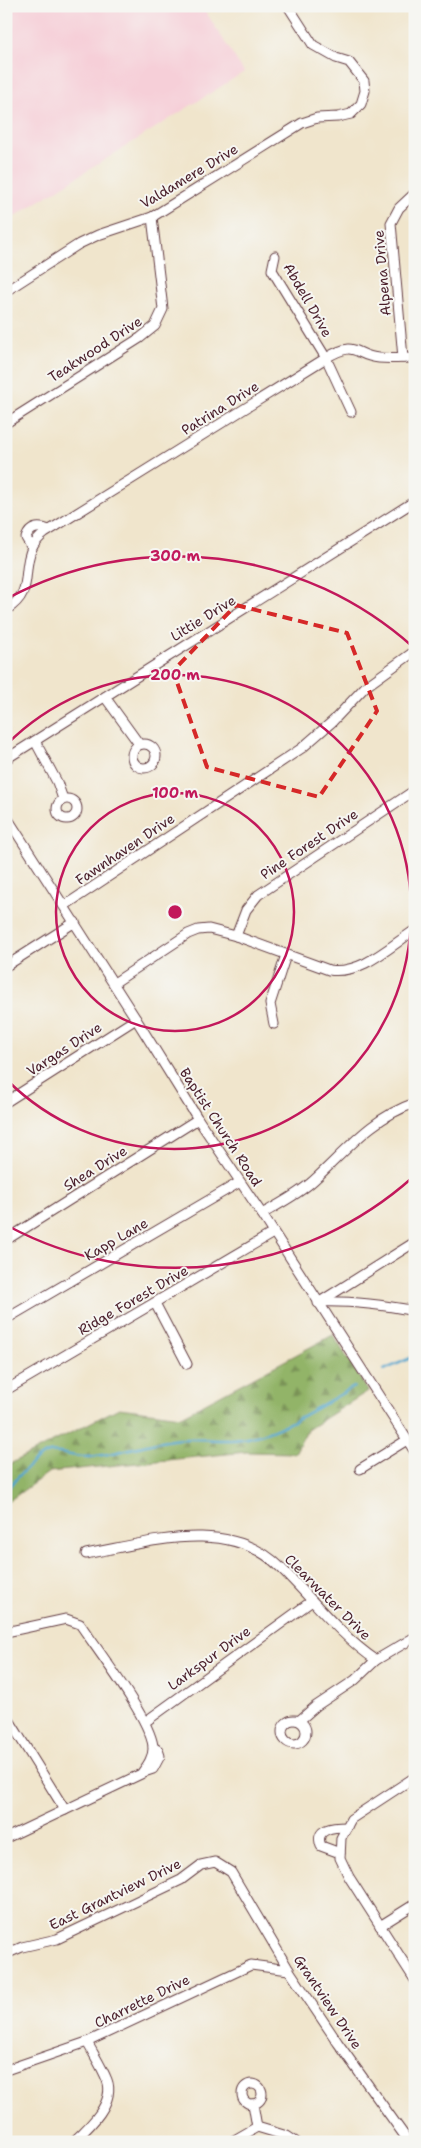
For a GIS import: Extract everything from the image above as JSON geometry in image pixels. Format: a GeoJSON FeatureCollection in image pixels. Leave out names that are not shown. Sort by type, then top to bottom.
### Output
{"type":"FeatureCollection","features":[{"type":"Feature","properties":{"kind":"street","name":"Valdamere Drive"},"geometry":{"type":"LineString","coordinates":[[6,292],[79,244],[107,232],[152,217],[302,123],[316,118],[338,117],[351,114],[361,104],[365,92],[364,81],[357,70],[349,62],[336,58],[313,45],[288,6]]}},
{"type":"Feature","properties":{"kind":"street","name":"Alpena Drive"},"geometry":{"type":"LineString","coordinates":[[403,358],[391,223],[399,208],[415,193]]}},
{"type":"Feature","properties":{"kind":"street","name":"Teakwood Drive"},"geometry":{"type":"LineString","coordinates":[[6,423],[140,338],[155,326],[163,309],[152,217]]}},
{"type":"Feature","properties":{"kind":"street","name":"Abdell Drive"},"geometry":{"type":"LineString","coordinates":[[275,256],[272,270],[326,358],[351,412]]}},
{"type":"Feature","properties":{"kind":"street","name":"Patrina Drive"},"geometry":{"type":"LineString","coordinates":[[6,610],[23,593],[28,580],[32,548],[35,542],[49,530],[335,352],[348,348],[376,358],[415,358]]}},
{"type":"Feature","properties":{"kind":"street","name":"Littie Drive"},"geometry":{"type":"LineString","coordinates":[[6,759],[415,501]]}},
{"type":"Feature","properties":{"kind":"street","name":"Fawnhaven Drive"},"geometry":{"type":"LineString","coordinates":[[64,906],[302,748],[334,721],[365,687],[415,651]]}},
{"type":"Feature","properties":{"kind":"street"},"geometry":{"type":"LineString","coordinates":[[105,697],[139,744]]}},
{"type":"Feature","properties":{"kind":"street"},"geometry":{"type":"LineString","coordinates":[[35,741],[47,761],[63,799]]}},
{"type":"Feature","properties":{"kind":"street","name":"Pine Forest Drive"},"geometry":{"type":"LineString","coordinates":[[236,936],[246,910],[258,895],[415,790]]}},
{"type":"Feature","properties":{"kind":"street","name":"Baptist Church Road"},"geometry":{"type":"LineString","coordinates":[[6,816],[114,983],[198,1119],[262,1214],[414,1450]]}},
{"type":"Feature","properties":{"kind":"street"},"geometry":{"type":"LineString","coordinates":[[6,966],[75,922]]}},
{"type":"Feature","properties":{"kind":"street"},"geometry":{"type":"LineString","coordinates":[[114,983],[188,934],[198,930],[209,929],[236,936],[329,970],[340,972],[362,965],[415,930]]}},
{"type":"Feature","properties":{"kind":"street"},"geometry":{"type":"LineString","coordinates":[[274,1024],[270,1004],[286,955]]}},
{"type":"Feature","properties":{"kind":"street","name":"Vargas Drive"},"geometry":{"type":"LineString","coordinates":[[6,1102],[136,1019]]}},
{"type":"Feature","properties":{"kind":"street"},"geometry":{"type":"LineString","coordinates":[[262,1214],[312,1182],[366,1129],[396,1109],[415,1103]]}},
{"type":"Feature","properties":{"kind":"street","name":"Shea Drive"},"geometry":{"type":"LineString","coordinates":[[6,1240],[198,1119]]}},
{"type":"Feature","properties":{"kind":"street","name":"Kapp Lane"},"geometry":{"type":"LineString","coordinates":[[6,1319],[240,1182]]}},
{"type":"Feature","properties":{"kind":"street","name":"Ridge Forest Drive"},"geometry":{"type":"LineString","coordinates":[[6,1390],[274,1233]]}},
{"type":"Feature","properties":{"kind":"street"},"geometry":{"type":"LineString","coordinates":[[318,1303],[415,1242]]}},
{"type":"Feature","properties":{"kind":"street"},"geometry":{"type":"LineString","coordinates":[[318,1303],[352,1302],[415,1311]]}},
{"type":"Feature","properties":{"kind":"street"},"geometry":{"type":"LineString","coordinates":[[154,1303],[187,1364]]}},
{"type":"Feature","properties":{"kind":"street"},"geometry":{"type":"LineString","coordinates":[[360,1469],[407,1440]]}},
{"type":"Feature","properties":{"kind":"street","name":"Clearwater Drive"},"geometry":{"type":"LineString","coordinates":[[86,1554],[180,1537],[224,1538],[254,1548],[278,1566],[358,1648],[376,1660]]}},
{"type":"Feature","properties":{"kind":"street","name":"Larkspur Drive"},"geometry":{"type":"LineString","coordinates":[[145,1722],[312,1601]]}},
{"type":"Feature","properties":{"kind":"street"},"geometry":{"type":"LineString","coordinates":[[6,1632],[66,1619],[80,1624],[145,1722],[152,1747],[148,1766],[143,1772],[6,1838]]}},
{"type":"Feature","properties":{"kind":"street"},"geometry":{"type":"LineString","coordinates":[[300,1720],[316,1706],[355,1680],[376,1660],[415,1637]]}},
{"type":"Feature","properties":{"kind":"street"},"geometry":{"type":"LineString","coordinates":[[6,1715],[65,1810]]}},
{"type":"Feature","properties":{"kind":"street"},"geometry":{"type":"LineString","coordinates":[[415,1777],[356,1816],[341,1838],[340,1853],[340,1858],[349,1877],[415,1980]]}},
{"type":"Feature","properties":{"kind":"street"},"geometry":{"type":"LineString","coordinates":[[340,1853],[321,1846],[320,1834],[326,1829],[347,1827]]}},
{"type":"Feature","properties":{"kind":"street","name":"East Grantview Drive"},"geometry":{"type":"LineString","coordinates":[[6,1954],[22,1947],[57,1939],[181,1880],[208,1862],[215,1862],[231,1872]]}},
{"type":"Feature","properties":{"kind":"street","name":"Grantview Drive"},"geometry":{"type":"LineString","coordinates":[[231,1872],[289,1970],[338,2044],[409,2142]]}},
{"type":"Feature","properties":{"kind":"street"},"geometry":{"type":"LineString","coordinates":[[380,1926],[415,1904]]}},
{"type":"Feature","properties":{"kind":"street","name":"Charrette Drive"},"geometry":{"type":"LineString","coordinates":[[6,2070],[87,2042],[251,1965],[289,1970]]}},
{"type":"Feature","properties":{"kind":"street"},"geometry":{"type":"LineString","coordinates":[[73,2142],[100,2113],[108,2096],[108,2082],[87,2042]]}},
{"type":"Feature","properties":{"kind":"street"},"geometry":{"type":"LineString","coordinates":[[253,2104],[257,2127]]}},
{"type":"Feature","properties":{"kind":"street"},"geometry":{"type":"LineString","coordinates":[[232,2142],[257,2127],[287,2136],[296,2142]]}},
{"type":"Feature","properties":{"kind":"highlighted area"},"geometry":{"type":"Polygon","coordinates":[[[236,605],[347,633],[377,711],[319,797],[207,767],[173,671],[236,605]]]}},
{"type":"Feature","properties":{"kind":"shaded area"},"geometry":{"type":"Polygon","coordinates":[[[6,6],[202,6],[244,72],[6,222],[6,6]]]}},
{"type":"Feature","properties":{"kind":"green space"},"geometry":{"type":"Polygon","coordinates":[[[333,1335],[368,1391],[307,1430],[295,1453],[246,1452],[49,1472],[6,1503],[6,1466],[119,1408],[181,1416],[333,1335]]]}},
{"type":"Feature","properties":{"kind":"waterway"},"geometry":{"type":"LineString","coordinates":[[384,1370],[415,1356]]}},
{"type":"Feature","properties":{"kind":"waterway"},"geometry":{"type":"LineString","coordinates":[[6,1490],[37,1459],[49,1453],[87,1457],[172,1440],[232,1440],[252,1437],[291,1422],[354,1387]]}}]}
